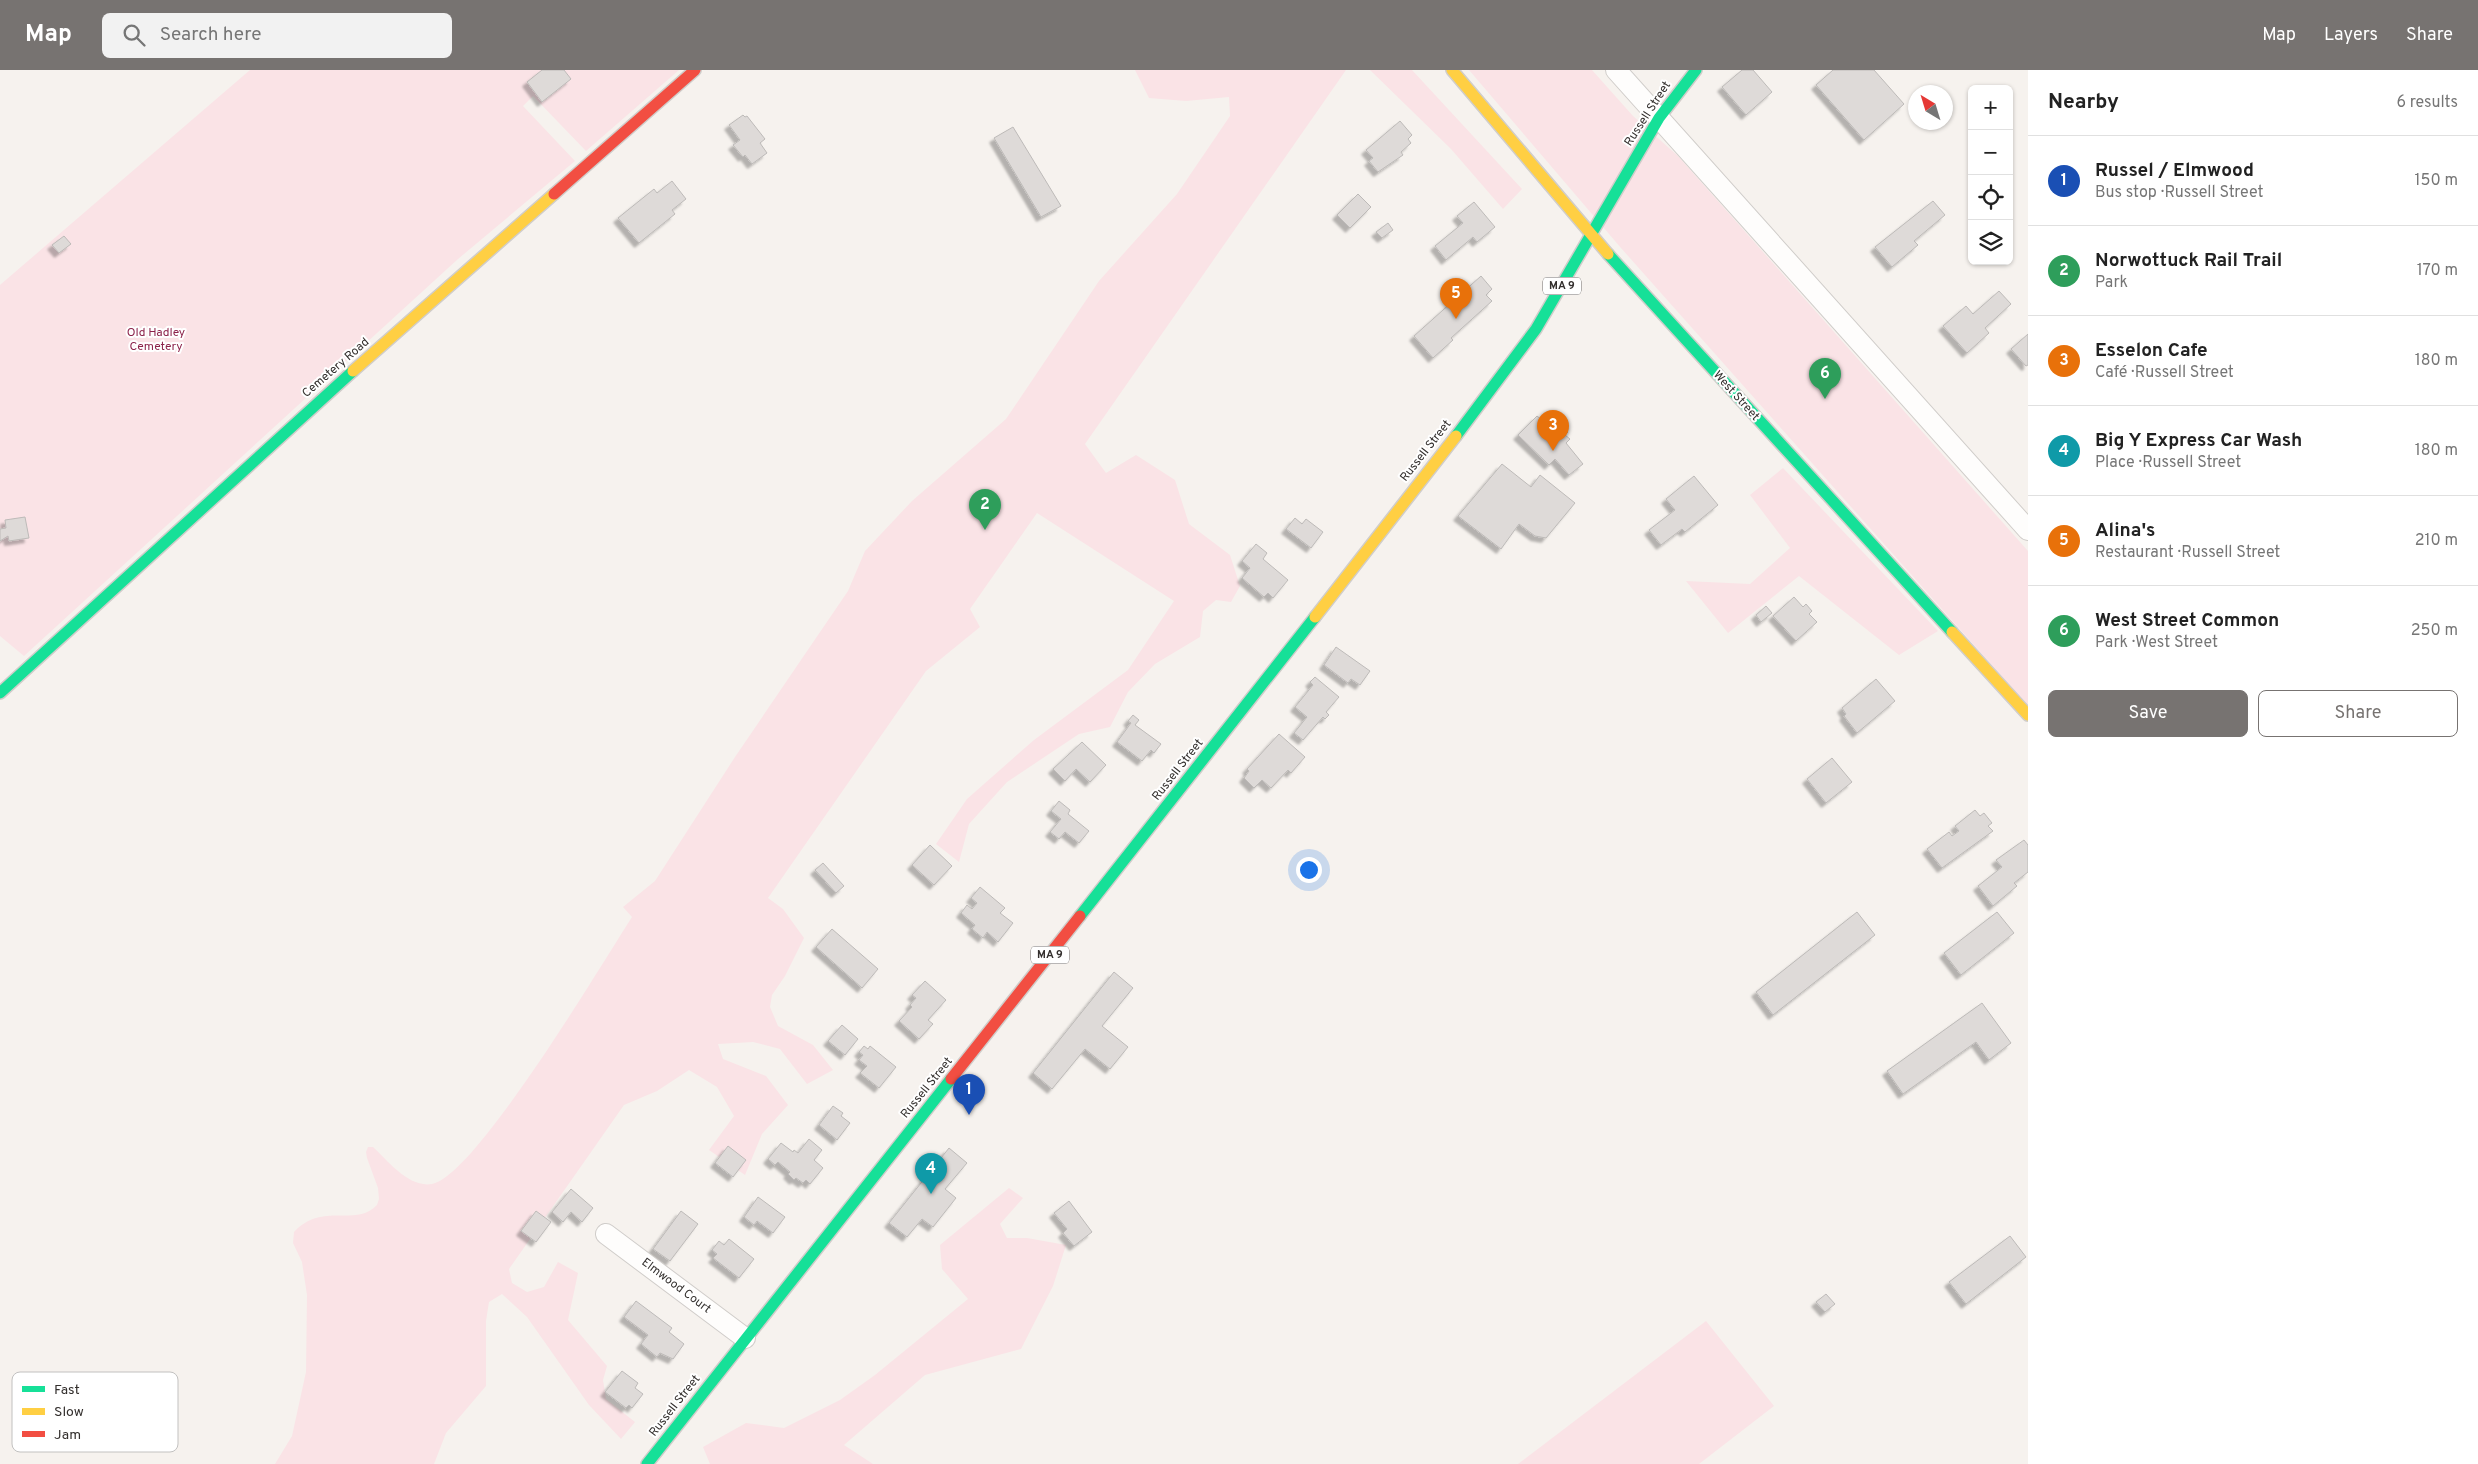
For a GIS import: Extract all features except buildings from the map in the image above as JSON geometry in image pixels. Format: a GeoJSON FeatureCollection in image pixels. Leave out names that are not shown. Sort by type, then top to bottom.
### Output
{"type":"FeatureCollection","features":[{"type":"Feature","properties":{"kind":"main road","name":"Cemetery Road"},"geometry":{"type":"LineString","coordinates":[[0,693],[294,423],[695,70]]}},
{"type":"Feature","properties":{"kind":"main road","name":"West Street"},"geometry":{"type":"LineString","coordinates":[[1452,70],[1592,237],[2028,715]]}},
{"type":"Feature","properties":{"kind":"main road","name":"Russell Street"},"geometry":{"type":"LineString","coordinates":[[647,1464],[1052,953],[1450,444],[1536,329],[1592,237],[1659,118],[1696,70]]}},
{"type":"Feature","properties":{"kind":"street"},"geometry":{"type":"LineString","coordinates":[[1616,70],[2028,530]]}},
{"type":"Feature","properties":{"kind":"street","name":"Elmwood Court"},"geometry":{"type":"LineString","coordinates":[[606,1234],[745,1338]]}},
{"type":"Feature","properties":{"kind":"green space","name":"Old Hadley Cemetery"},"geometry":{"type":"Polygon","coordinates":[[[250,70],[679,70],[586,151],[533,96],[523,106],[575,161],[458,259],[24,656],[0,636],[0,285],[250,70]]]}},
{"type":"Feature","properties":{"kind":"green space"},"geometry":{"type":"Polygon","coordinates":[[[1135,70],[1346,70],[1085,444],[1106,473],[1136,455],[1175,480],[1189,524],[1230,555],[1240,586],[1231,602],[1216,600],[1203,611],[1200,637],[1155,664],[1128,692],[1110,727],[1079,734],[1007,782],[969,824],[959,862],[936,844],[967,799],[1034,740],[1128,670],[1174,601],[1037,513],[970,609],[980,627],[926,671],[768,898],[783,909],[804,938],[785,976],[772,995],[770,1007],[778,1026],[813,1045],[833,1070],[807,1084],[780,1049],[753,1042],[718,1044],[723,1059],[766,1076],[788,1105],[762,1134],[745,1175],[709,1150],[734,1116],[717,1087],[689,1070],[657,1091],[624,1105],[509,1269],[512,1283],[527,1292],[544,1287],[558,1262],[578,1273],[568,1320],[607,1366],[603,1380],[606,1399],[635,1422],[621,1439],[589,1405],[527,1317],[502,1294],[489,1302],[486,1321],[486,1386],[446,1433],[434,1464],[275,1464],[292,1436],[306,1372],[307,1295],[302,1262],[293,1243],[294,1232],[305,1223],[316,1218],[359,1215],[377,1205],[379,1199],[378,1188],[367,1158],[366,1152],[368,1147],[373,1147],[407,1178],[423,1184],[432,1184],[452,1172],[477,1146],[537,1065],[632,917],[623,907],[655,881],[735,757],[848,591],[865,551],[912,501],[1006,419],[1099,281],[1177,194],[1230,116],[1229,97],[1186,101],[1149,98],[1135,70]]]}},
{"type":"Feature","properties":{"kind":"green space"},"geometry":{"type":"Polygon","coordinates":[[[1370,70],[1412,70],[1522,189],[1503,209],[1451,149],[1370,70]]]}},
{"type":"Feature","properties":{"kind":"green space"},"geometry":{"type":"Polygon","coordinates":[[[1469,70],[1592,70],[1633,116],[1678,156],[2028,551],[2028,706],[1621,248],[1469,70]]]}},
{"type":"Feature","properties":{"kind":"green space"},"geometry":{"type":"Polygon","coordinates":[[[1783,468],[1938,631],[1899,655],[1799,576],[1728,633],[1686,581],[1750,584],[1790,548],[1750,495],[1783,468]]]}},
{"type":"Feature","properties":{"kind":"green space"},"geometry":{"type":"Polygon","coordinates":[[[1009,1188],[1023,1198],[1000,1224],[1007,1238],[1027,1238],[1066,1245],[1053,1286],[1021,1349],[925,1375],[844,1445],[873,1464],[710,1464],[703,1447],[746,1423],[784,1428],[840,1400],[875,1375],[968,1299],[942,1269],[940,1245],[1009,1188]]]}},
{"type":"Feature","properties":{"kind":"green space"},"geometry":{"type":"Polygon","coordinates":[[[1706,1321],[1774,1406],[1699,1464],[1518,1464],[1706,1321]]]}},
{"type":"Feature","properties":{"kind":"traffic: fast"},"geometry":{"type":"LineString","coordinates":[[1456,436],[1536,329],[1659,118],[1696,70]]}},
{"type":"Feature","properties":{"kind":"traffic: fast"},"geometry":{"type":"LineString","coordinates":[[1608,254],[1952,632]]}},
{"type":"Feature","properties":{"kind":"traffic: fast"},"geometry":{"type":"LineString","coordinates":[[0,693],[353,371]]}},
{"type":"Feature","properties":{"kind":"traffic: fast"},"geometry":{"type":"LineString","coordinates":[[1080,916],[1315,617]]}},
{"type":"Feature","properties":{"kind":"traffic: fast"},"geometry":{"type":"LineString","coordinates":[[647,1464],[951,1079]]}},
{"type":"Feature","properties":{"kind":"traffic: slow"},"geometry":{"type":"LineString","coordinates":[[1452,70],[1608,254]]}},
{"type":"Feature","properties":{"kind":"traffic: slow"},"geometry":{"type":"LineString","coordinates":[[353,371],[554,194]]}},
{"type":"Feature","properties":{"kind":"traffic: slow"},"geometry":{"type":"LineString","coordinates":[[1315,617],[1456,436]]}},
{"type":"Feature","properties":{"kind":"traffic: slow"},"geometry":{"type":"LineString","coordinates":[[1952,632],[2028,715]]}},
{"type":"Feature","properties":{"kind":"traffic: jam"},"geometry":{"type":"LineString","coordinates":[[554,194],[695,70]]}},
{"type":"Feature","properties":{"kind":"traffic: jam"},"geometry":{"type":"LineString","coordinates":[[951,1079],[1080,916]]}},
{"type":"Feature","properties":{"kind":"place","name":"Alina's"},"geometry":{"type":"Point","coordinates":[1456,319]}},
{"type":"Feature","properties":{"kind":"place","name":"West Street Common"},"geometry":{"type":"Point","coordinates":[1825,399]}},
{"type":"Feature","properties":{"kind":"place","name":"Esselon Cafe"},"geometry":{"type":"Point","coordinates":[1553,451]}},
{"type":"Feature","properties":{"kind":"place","name":"Norwottuck Rail Trail"},"geometry":{"type":"Point","coordinates":[985,530]}},
{"type":"Feature","properties":{"kind":"place","name":"Russel / Elmwood"},"geometry":{"type":"Point","coordinates":[969,1115]}},
{"type":"Feature","properties":{"kind":"place","name":"Big Y Express Car Wash"},"geometry":{"type":"Point","coordinates":[931,1194]}}]}
